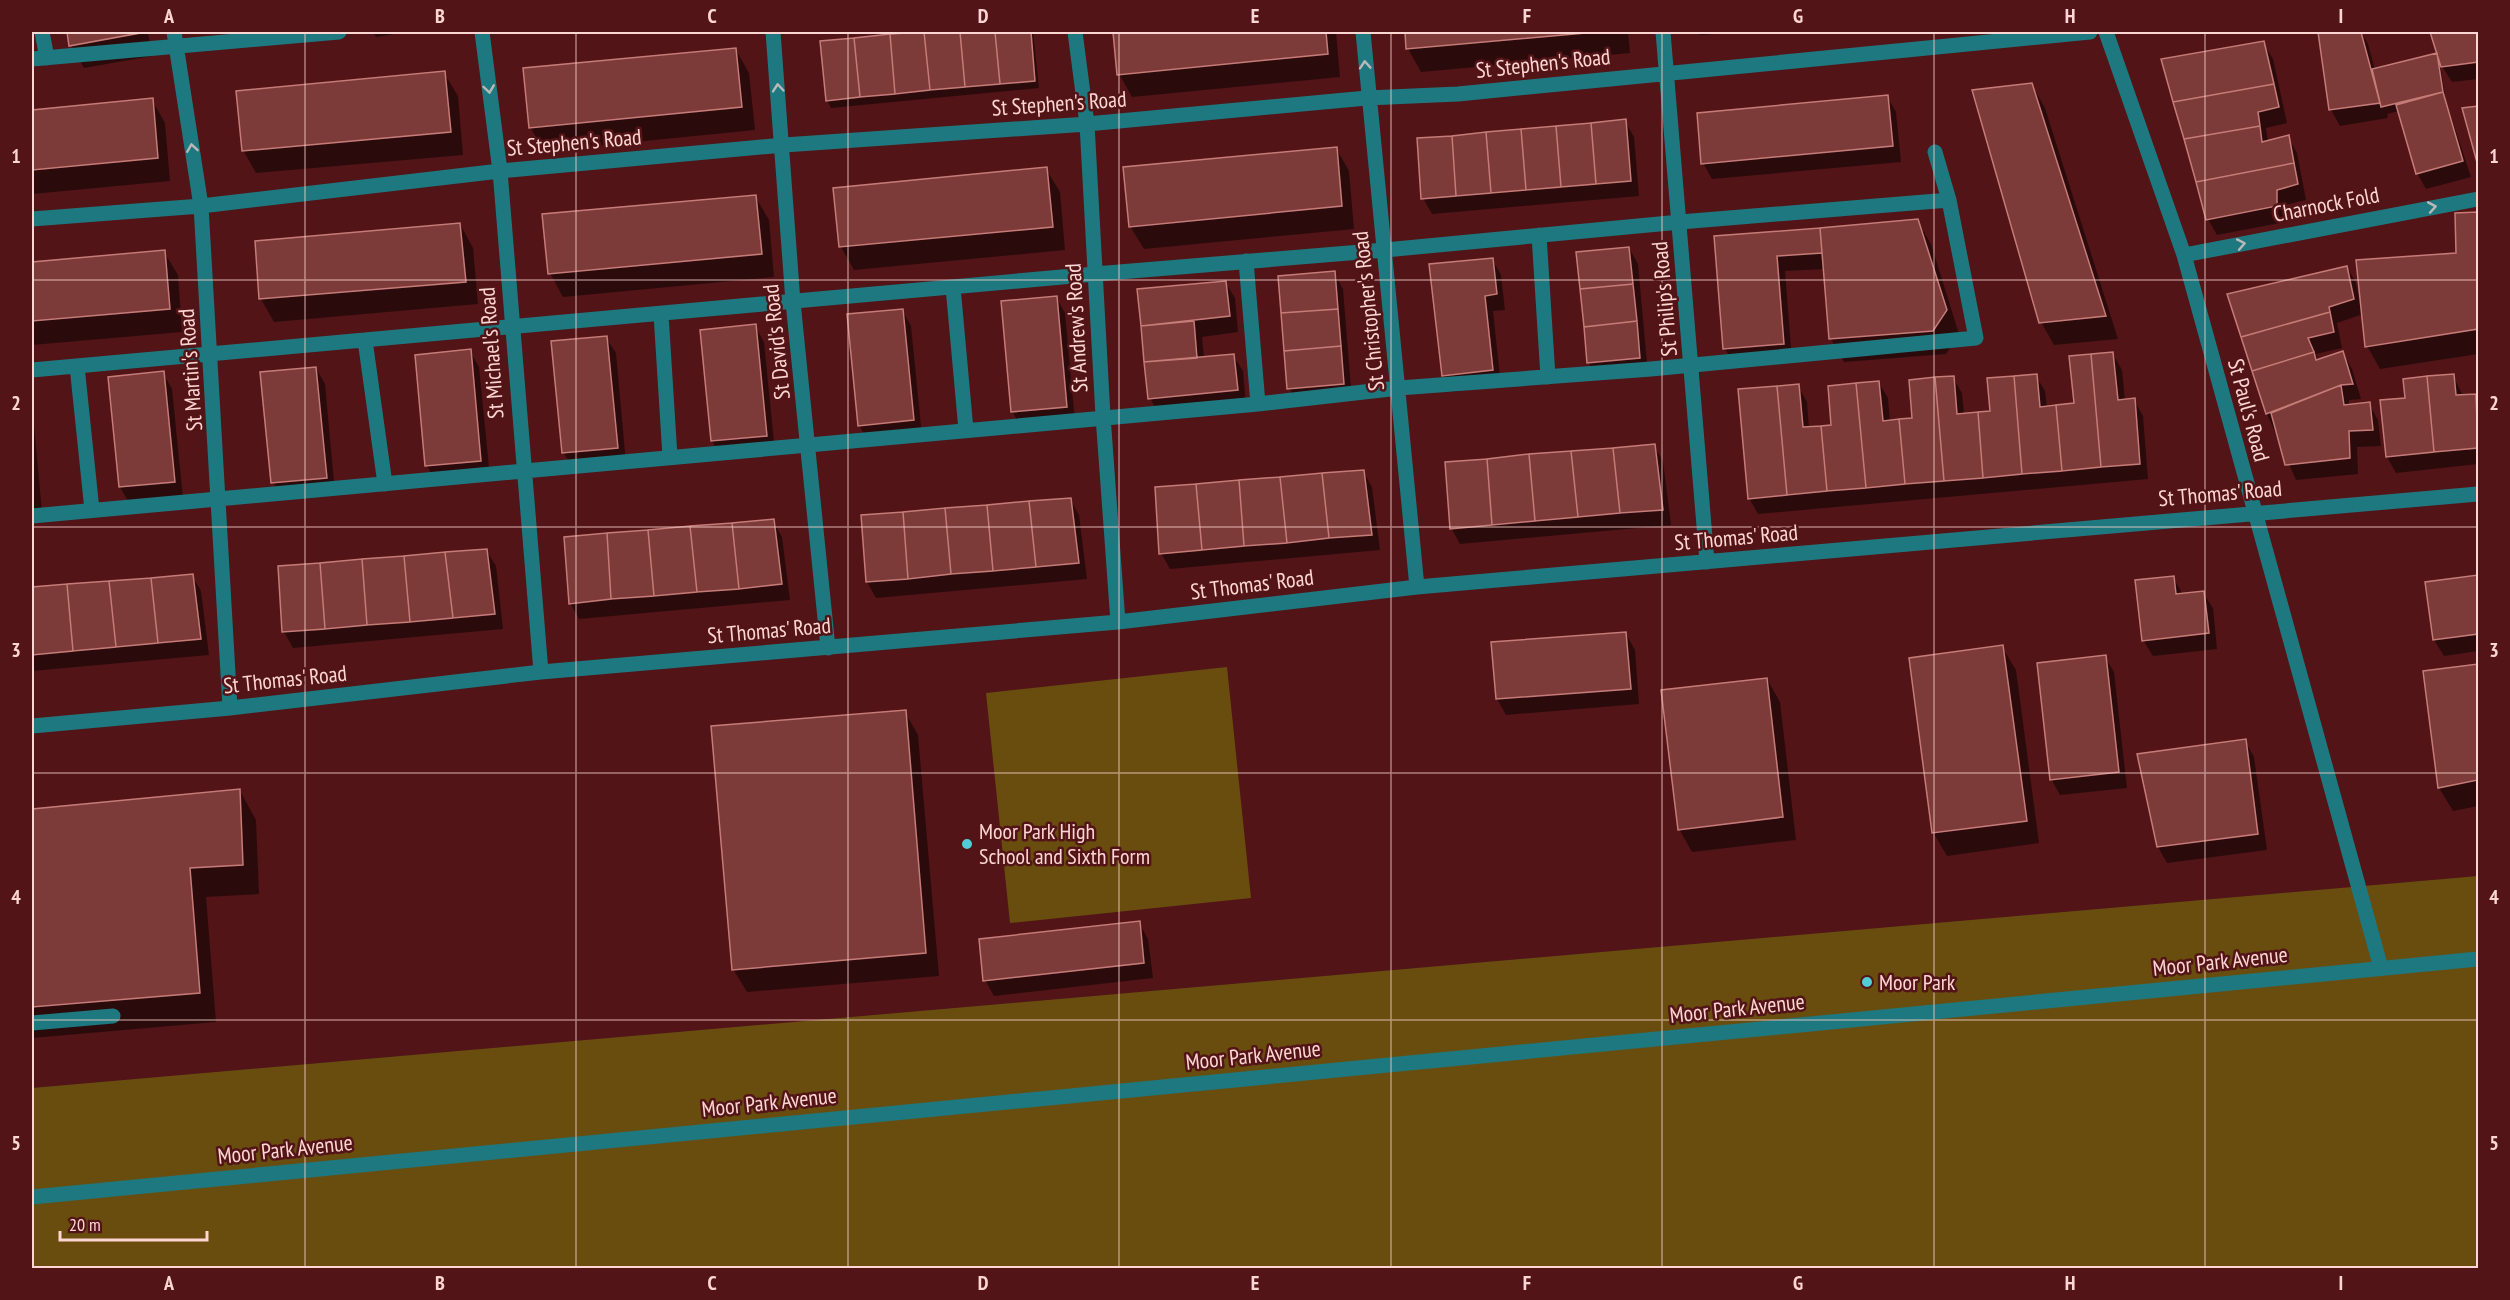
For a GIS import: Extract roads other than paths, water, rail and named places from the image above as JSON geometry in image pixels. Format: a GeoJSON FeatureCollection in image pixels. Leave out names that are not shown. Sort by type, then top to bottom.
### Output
{"type":"FeatureCollection","features":[{"type":"Feature","properties":{"kind":"street"},"geometry":{"type":"LineString","coordinates":[[42,32],[39,58],[175,39],[339,32]]}},
{"type":"Feature","properties":{"kind":"street","name":"St Michael's Road"},"geometry":{"type":"LineString","coordinates":[[482,32],[501,171],[511,327],[541,672]]}},
{"type":"Feature","properties":{"kind":"street","name":"St David's Road"},"geometry":{"type":"LineString","coordinates":[[773,32],[784,145],[793,302],[828,648]]}},
{"type":"Feature","properties":{"kind":"street","name":"St Andrew's Road"},"geometry":{"type":"LineString","coordinates":[[1074,32],[1087,124],[1103,416],[1118,622]]}},
{"type":"Feature","properties":{"kind":"street","name":"St Christopher's Road"},"geometry":{"type":"LineString","coordinates":[[1363,32],[1417,587]]}},
{"type":"Feature","properties":{"kind":"street","name":"St Philip's Road"},"geometry":{"type":"LineString","coordinates":[[1663,32],[1707,562]]}},
{"type":"Feature","properties":{"kind":"street","name":"St Stephen's Road"},"geometry":{"type":"LineString","coordinates":[[32,219],[134,209],[201,206],[501,171],[784,145],[1087,124],[1368,98],[1458,94],[2090,32]]}},
{"type":"Feature","properties":{"kind":"street","name":"St Paul's Road"},"geometry":{"type":"LineString","coordinates":[[2106,32],[2184,255],[2381,968]]}},
{"type":"Feature","properties":{"kind":"street","name":"St Martin's Road"},"geometry":{"type":"LineString","coordinates":[[175,39],[201,206],[212,356],[230,708]]}},
{"type":"Feature","properties":{"kind":"street"},"geometry":{"type":"LineString","coordinates":[[32,516],[523,472],[1103,416],[1258,404],[1399,388],[1548,377],[1976,338],[1949,200],[1935,152]]}},
{"type":"Feature","properties":{"kind":"street","name":"Charnock Fold"},"geometry":{"type":"LineString","coordinates":[[2184,255],[2478,199]]}},
{"type":"Feature","properties":{"kind":"street"},"geometry":{"type":"LineString","coordinates":[[32,370],[212,356],[1095,274],[1949,200]]}},
{"type":"Feature","properties":{"kind":"street"},"geometry":{"type":"LineString","coordinates":[[1539,235],[1548,377]]}},
{"type":"Feature","properties":{"kind":"street"},"geometry":{"type":"LineString","coordinates":[[1246,261],[1258,404]]}},
{"type":"Feature","properties":{"kind":"street"},"geometry":{"type":"LineString","coordinates":[[953,287],[966,430]]}},
{"type":"Feature","properties":{"kind":"street"},"geometry":{"type":"LineString","coordinates":[[661,314],[670,457]]}},
{"type":"Feature","properties":{"kind":"street"},"geometry":{"type":"LineString","coordinates":[[365,340],[385,484]]}},
{"type":"Feature","properties":{"kind":"street"},"geometry":{"type":"LineString","coordinates":[[77,366],[92,510]]}},
{"type":"Feature","properties":{"kind":"street","name":"St Thomas' Road"},"geometry":{"type":"LineString","coordinates":[[32,726],[230,708],[541,672],[1118,622],[1417,587],[2478,494]]}},
{"type":"Feature","properties":{"kind":"street","name":"Moor Park Avenue"},"geometry":{"type":"LineString","coordinates":[[32,1197],[2478,959]]}},
{"type":"Feature","properties":{"kind":"street"},"geometry":{"type":"LineString","coordinates":[[32,1023],[113,1016]]}},
{"type":"Feature","properties":{"kind":"place","name":"Moor Park High School and Sixth Form"},"geometry":{"type":"Point","coordinates":[967,844]}},
{"type":"Feature","properties":{"kind":"place","name":"Moor Park"},"geometry":{"type":"Point","coordinates":[1867,982]}}]}
